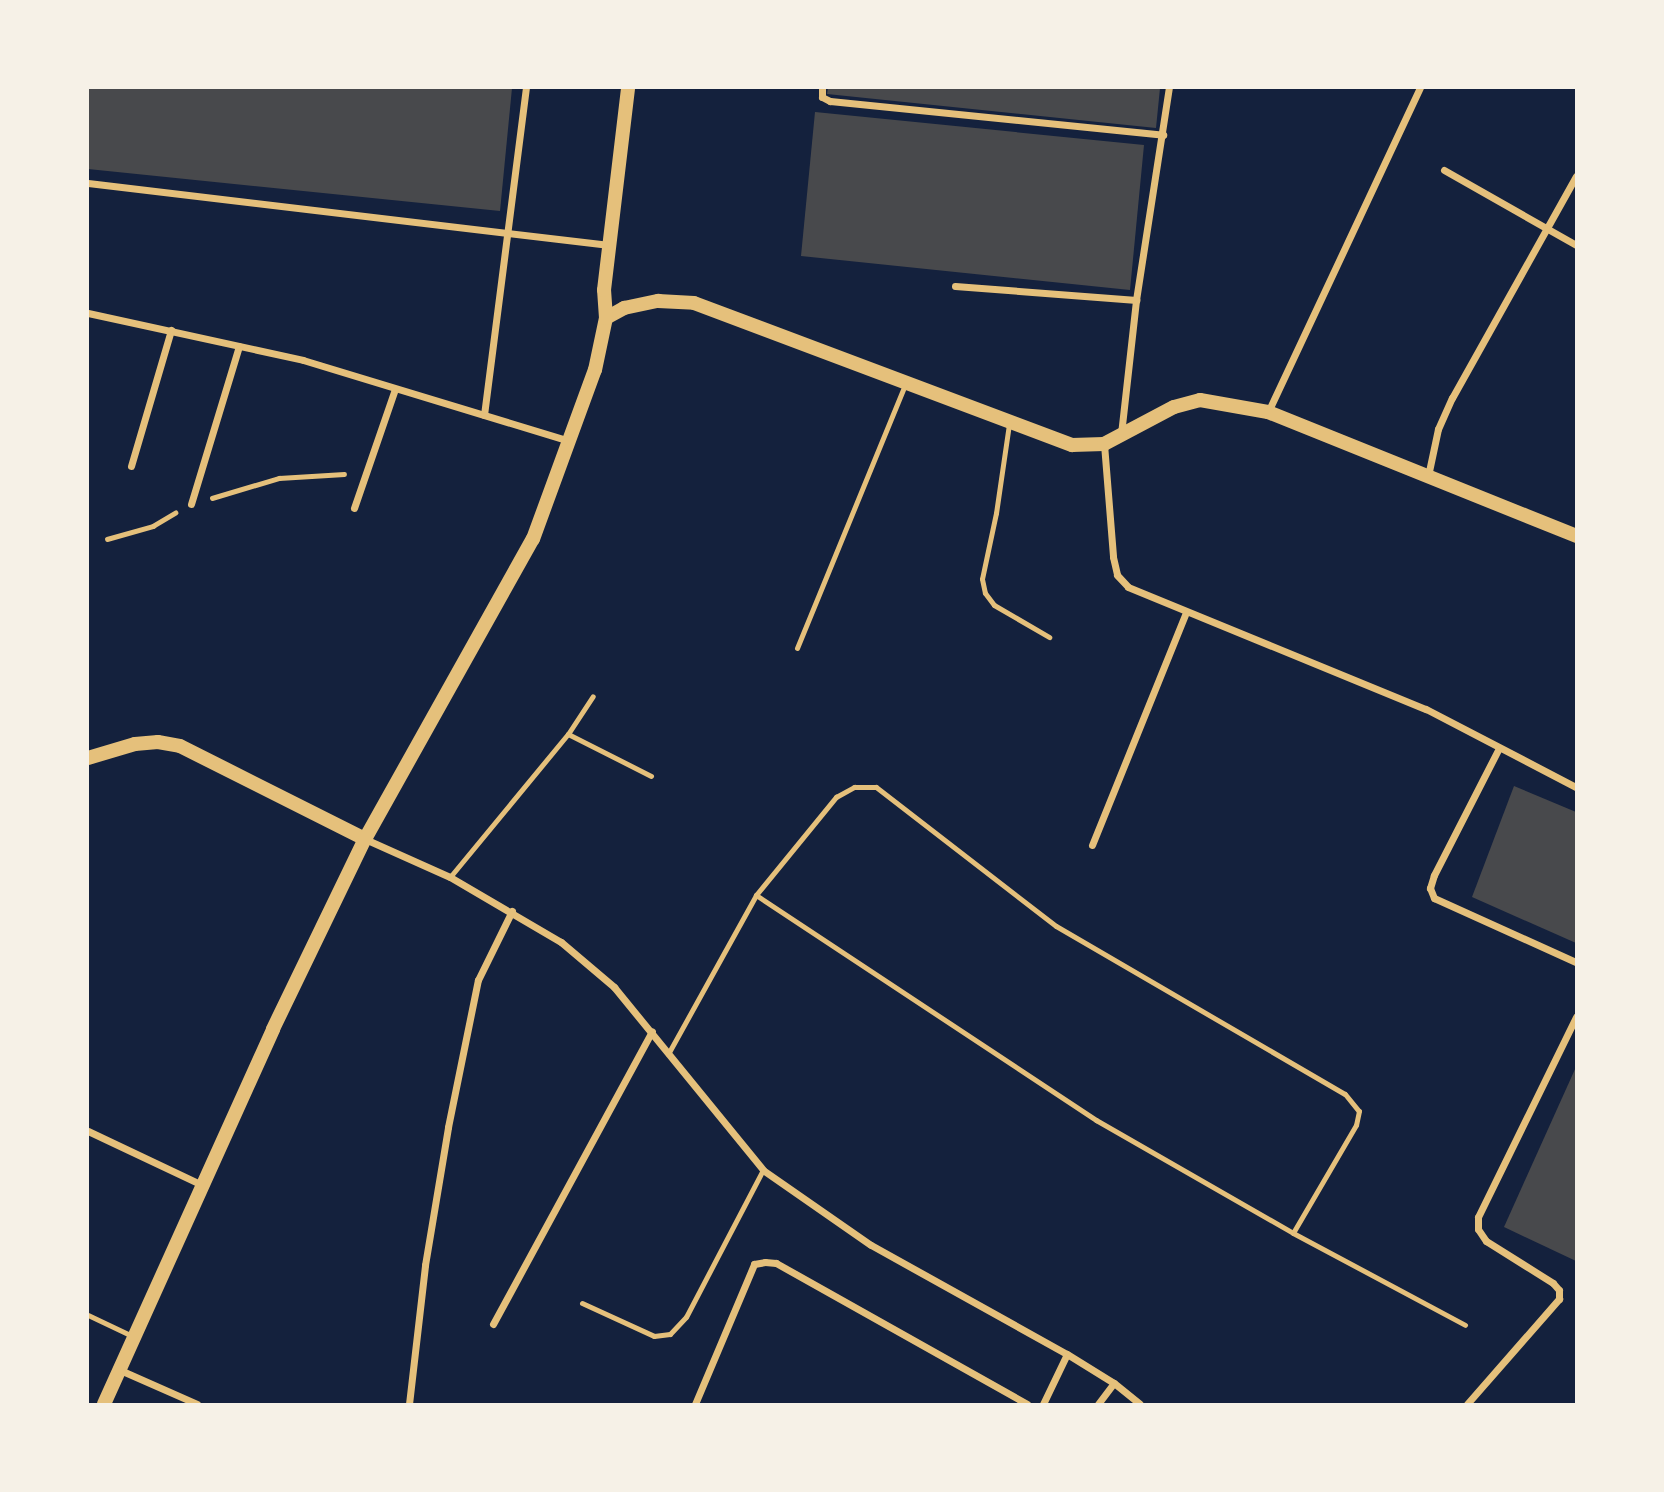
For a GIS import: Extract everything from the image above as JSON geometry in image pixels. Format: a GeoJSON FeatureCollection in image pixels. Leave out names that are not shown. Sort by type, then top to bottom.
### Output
{"type":"FeatureCollection","features":[{"type":"Feature","properties":{"kind":"main road"},"geometry":{"type":"LineString","coordinates":[[104,1405],[273,1029],[365,839],[533,539],[595,370],[606,318],[604,289],[628,88]]}},
{"type":"Feature","properties":{"kind":"main road"},"geometry":{"type":"LineString","coordinates":[[606,318],[624,309],[658,301],[694,303],[1009,424],[1072,445],[1104,444],[1121,438],[1174,407],[1200,400],[1268,412],[1577,536]]}},
{"type":"Feature","properties":{"kind":"main road"},"geometry":{"type":"LineString","coordinates":[[88,758],[135,744],[158,742],[180,746],[365,839]]}},
{"type":"Feature","properties":{"kind":"street"},"geometry":{"type":"LineString","coordinates":[[484,415],[526,88]]}},
{"type":"Feature","properties":{"kind":"street"},"geometry":{"type":"LineString","coordinates":[[822,88],[822,97],[830,101],[1163,135]]}},
{"type":"Feature","properties":{"kind":"street"},"geometry":{"type":"LineString","coordinates":[[1121,438],[1136,300],[1169,88]]}},
{"type":"Feature","properties":{"kind":"street"},"geometry":{"type":"LineString","coordinates":[[1268,412],[1420,88]]}},
{"type":"Feature","properties":{"kind":"street"},"geometry":{"type":"LineString","coordinates":[[1444,170],[1577,245]]}},
{"type":"Feature","properties":{"kind":"street"},"geometry":{"type":"LineString","coordinates":[[1428,476],[1438,429],[1452,398],[1545,228],[1577,176]]}},
{"type":"Feature","properties":{"kind":"street"},"geometry":{"type":"LineString","coordinates":[[88,183],[609,246]]}},
{"type":"Feature","properties":{"kind":"street"},"geometry":{"type":"LineString","coordinates":[[955,286],[1136,300]]}},
{"type":"Feature","properties":{"kind":"street"},"geometry":{"type":"LineString","coordinates":[[88,313],[303,360],[571,441]]}},
{"type":"Feature","properties":{"kind":"street"},"geometry":{"type":"LineString","coordinates":[[131,466],[171,330]]}},
{"type":"Feature","properties":{"kind":"street"},"geometry":{"type":"LineString","coordinates":[[191,504],[239,346]]}},
{"type":"Feature","properties":{"kind":"street"},"geometry":{"type":"LineString","coordinates":[[354,508],[395,389]]}},
{"type":"Feature","properties":{"kind":"street"},"geometry":{"type":"LineString","coordinates":[[1104,444],[1112,557],[1117,575],[1128,587],[1426,709],[1577,787]]}},
{"type":"Feature","properties":{"kind":"street"},"geometry":{"type":"LineString","coordinates":[[1092,845],[1186,612]]}},
{"type":"Feature","properties":{"kind":"street"},"geometry":{"type":"LineString","coordinates":[[1499,748],[1434,875],[1430,888],[1433,898],[1577,962]]}},
{"type":"Feature","properties":{"kind":"street"},"geometry":{"type":"LineString","coordinates":[[365,839],[450,877],[561,942],[614,987],[763,1170],[871,1245],[1067,1354],[1114,1383],[1140,1405]]}},
{"type":"Feature","properties":{"kind":"street"},"geometry":{"type":"LineString","coordinates":[[409,1405],[425,1265],[448,1127],[478,980],[512,911]]}},
{"type":"Feature","properties":{"kind":"street"},"geometry":{"type":"LineString","coordinates":[[1467,1405],[1559,1299],[1559,1290],[1553,1283],[1486,1241],[1478,1229],[1478,1217],[1577,1017]]}},
{"type":"Feature","properties":{"kind":"street"},"geometry":{"type":"LineString","coordinates":[[493,1324],[652,1031]]}},
{"type":"Feature","properties":{"kind":"street"},"geometry":{"type":"LineString","coordinates":[[88,1131],[203,1185]]}},
{"type":"Feature","properties":{"kind":"street"},"geometry":{"type":"LineString","coordinates":[[695,1405],[754,1264],[765,1262],[776,1263],[1027,1405]]}},
{"type":"Feature","properties":{"kind":"street"},"geometry":{"type":"LineString","coordinates":[[1044,1405],[1067,1354]]}},
{"type":"Feature","properties":{"kind":"street"},"geometry":{"type":"LineString","coordinates":[[119,1370],[197,1405]]}},
{"type":"Feature","properties":{"kind":"street"},"geometry":{"type":"LineString","coordinates":[[1098,1405],[1114,1383]]}},
{"type":"Feature","properties":{"kind":"lane"},"geometry":{"type":"LineString","coordinates":[[797,648],[906,383]]}},
{"type":"Feature","properties":{"kind":"lane"},"geometry":{"type":"LineString","coordinates":[[1009,424],[996,513],[982,579],[985,593],[994,605],[1049,637]]}},
{"type":"Feature","properties":{"kind":"lane"},"geometry":{"type":"LineString","coordinates":[[450,877],[568,734],[593,696]]}},
{"type":"Feature","properties":{"kind":"lane"},"geometry":{"type":"LineString","coordinates":[[568,734],[650,776]]}},
{"type":"Feature","properties":{"kind":"lane"},"geometry":{"type":"LineString","coordinates":[[668,1054],[756,895],[836,797],[855,788],[876,787],[1056,926],[1345,1094],[1359,1111],[1356,1125],[1293,1233]]}},
{"type":"Feature","properties":{"kind":"lane"},"geometry":{"type":"LineString","coordinates":[[756,895],[1096,1120],[1293,1233],[1465,1325]]}},
{"type":"Feature","properties":{"kind":"lane"},"geometry":{"type":"LineString","coordinates":[[582,1303],[653,1336],[670,1334],[685,1317],[763,1170]]}},
{"type":"Feature","properties":{"kind":"lane"},"geometry":{"type":"LineString","coordinates":[[88,1315],[135,1337]]}},
{"type":"Feature","properties":{"kind":"path"},"geometry":{"type":"LineString","coordinates":[[107,539],[153,526],[191,504],[279,478],[339,474],[365,478]]}},
{"type":"Feature","properties":{"kind":"building"},"geometry":{"type":"Polygon","coordinates":[[[88,88],[512,88],[500,211],[88,169],[88,88]]]}},
{"type":"Feature","properties":{"kind":"building"},"geometry":{"type":"Polygon","coordinates":[[[828,88],[1160,88],[1156,128],[827,94],[828,88]]]}},
{"type":"Feature","properties":{"kind":"building"},"geometry":{"type":"Polygon","coordinates":[[[815,112],[1144,145],[1130,290],[801,256],[815,112]]]}},
{"type":"Feature","properties":{"kind":"building"},"geometry":{"type":"Polygon","coordinates":[[[1514,786],[1576,812],[1576,943],[1472,897],[1514,786]]]}},
{"type":"Feature","properties":{"kind":"building"},"geometry":{"type":"Polygon","coordinates":[[[1576,1067],[1576,1261],[1504,1227],[1576,1067]]]}}]}
